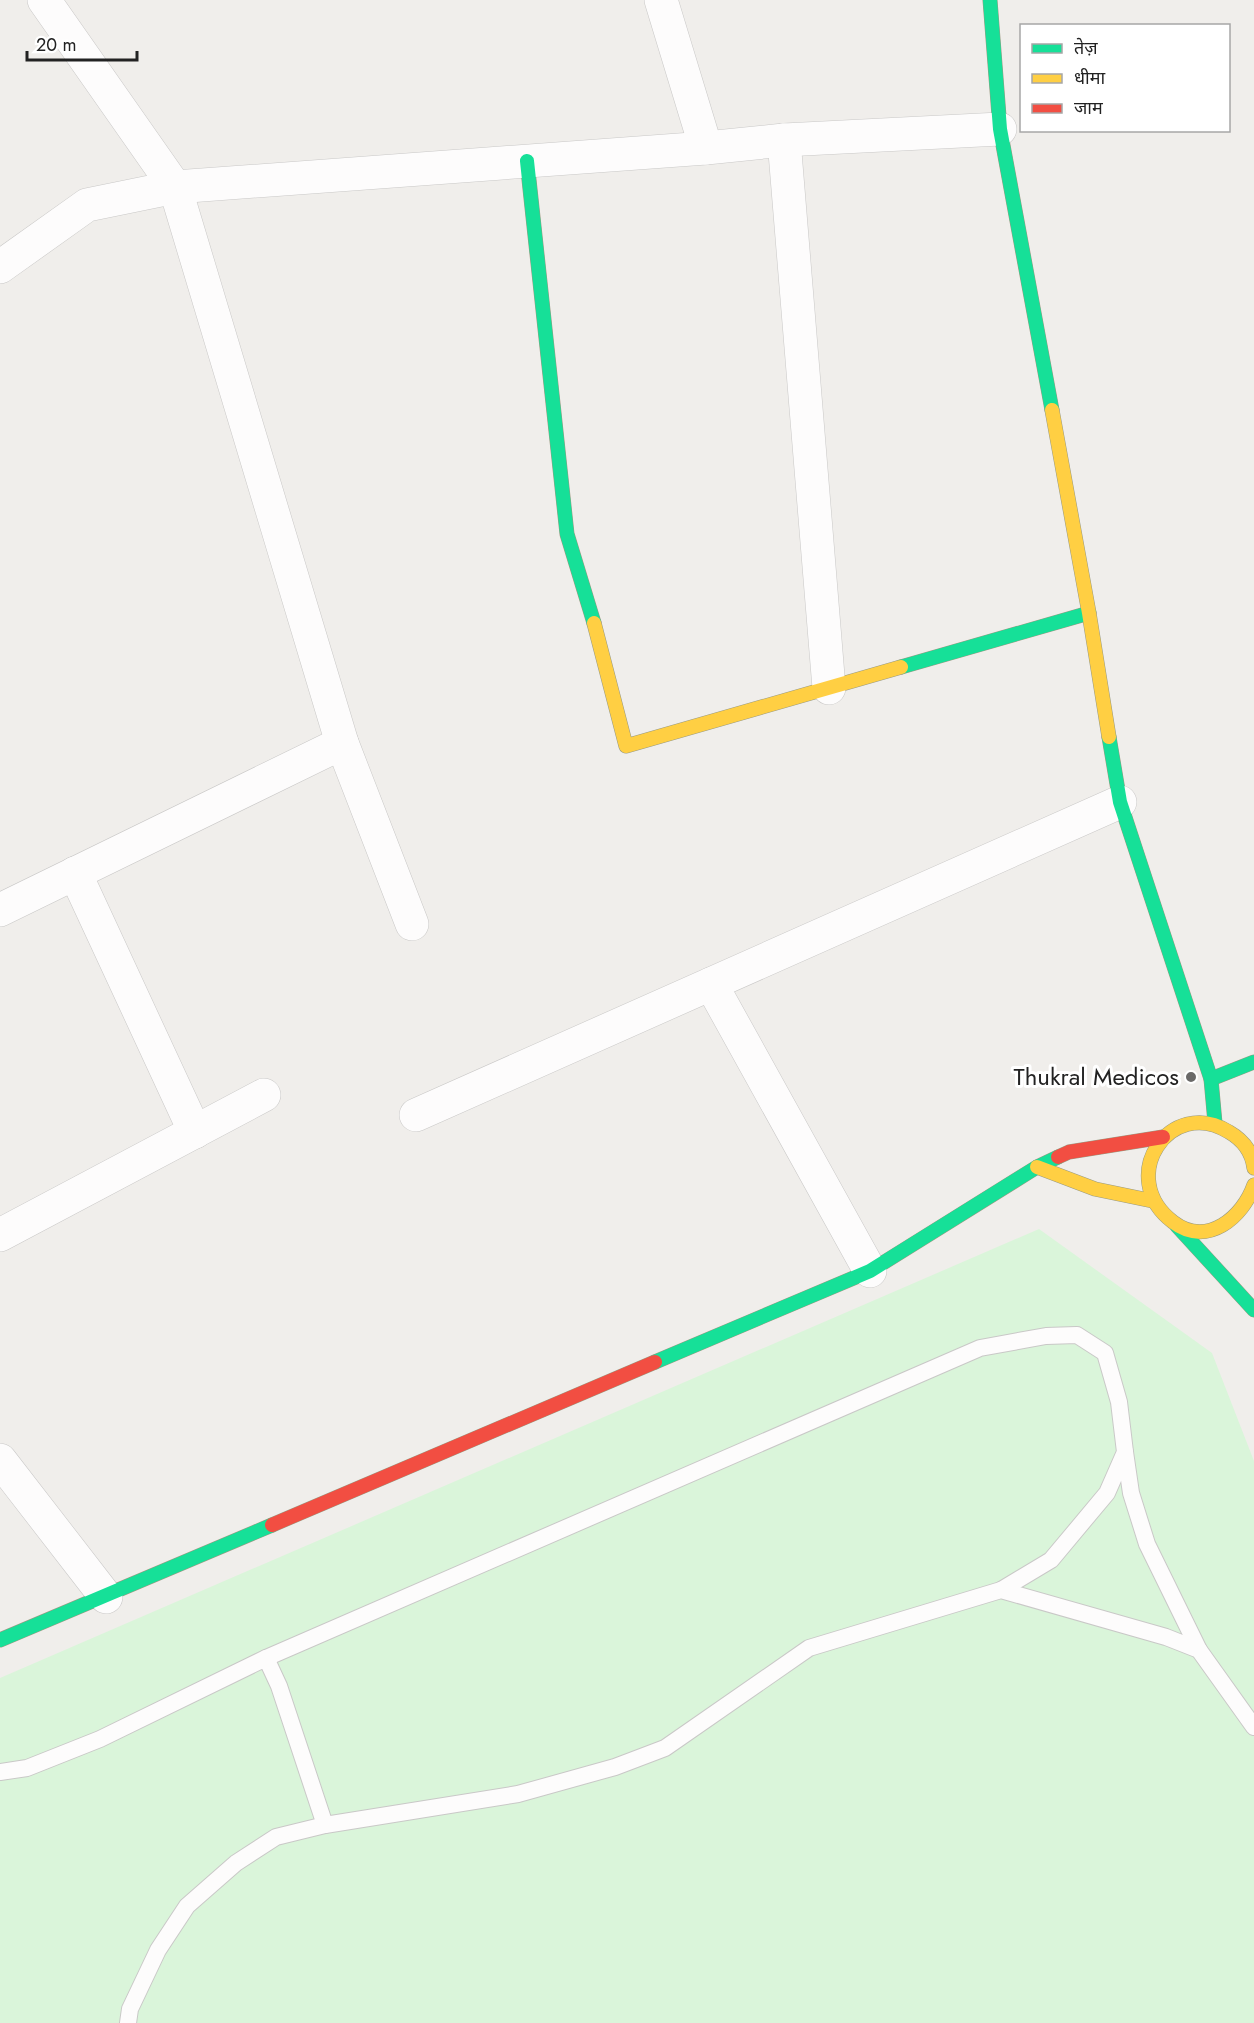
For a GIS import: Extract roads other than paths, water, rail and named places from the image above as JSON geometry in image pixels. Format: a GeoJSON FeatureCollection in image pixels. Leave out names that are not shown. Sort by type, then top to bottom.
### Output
{"type":"FeatureCollection","features":[{"type":"Feature","properties":{"kind":"street"},"geometry":{"type":"LineString","coordinates":[[44,0],[175,187],[342,743],[412,924]]}},
{"type":"Feature","properties":{"kind":"street"},"geometry":{"type":"LineString","coordinates":[[662,0],[706,148]]}},
{"type":"Feature","properties":{"kind":"street"},"geometry":{"type":"LineString","coordinates":[[990,0],[1000,129],[1089,613],[1120,802],[1211,1079],[1215,1124]]}},
{"type":"Feature","properties":{"kind":"street"},"geometry":{"type":"LineString","coordinates":[[0,267],[87,205],[175,187],[706,148],[784,140],[1000,129]]}},
{"type":"Feature","properties":{"kind":"street"},"geometry":{"type":"LineString","coordinates":[[784,140],[829,688]]}},
{"type":"Feature","properties":{"kind":"street"},"geometry":{"type":"LineString","coordinates":[[527,161],[567,534],[601,646],[626,746],[1089,613]]}},
{"type":"Feature","properties":{"kind":"street"},"geometry":{"type":"LineString","coordinates":[[0,910],[342,743]]}},
{"type":"Feature","properties":{"kind":"street"},"geometry":{"type":"LineString","coordinates":[[416,1114],[1120,802]]}},
{"type":"Feature","properties":{"kind":"street"},"geometry":{"type":"LineString","coordinates":[[75,873],[195,1132]]}},
{"type":"Feature","properties":{"kind":"street"},"geometry":{"type":"LineString","coordinates":[[711,984],[870,1271]]}},
{"type":"Feature","properties":{"kind":"street"},"geometry":{"type":"LineString","coordinates":[[1211,1079],[1254,1062]]}},
{"type":"Feature","properties":{"kind":"street"},"geometry":{"type":"LineString","coordinates":[[0,1235],[264,1095]]}},
{"type":"Feature","properties":{"kind":"street"},"geometry":{"type":"LineString","coordinates":[[1254,1168],[1249,1140],[1215,1124],[1197,1122],[1179,1126],[1163,1137],[1153,1151],[1147,1167],[1147,1185],[1153,1202],[1163,1216],[1177,1226],[1254,1310]]}},
{"type":"Feature","properties":{"kind":"street"},"geometry":{"type":"LineString","coordinates":[[0,1640],[106,1597],[870,1271],[1037,1167],[1070,1152],[1163,1137]]}},
{"type":"Feature","properties":{"kind":"street"},"geometry":{"type":"LineString","coordinates":[[1037,1167],[1095,1189],[1153,1202]]}},
{"type":"Feature","properties":{"kind":"street"},"geometry":{"type":"LineString","coordinates":[[1177,1226],[1194,1231],[1211,1230],[1227,1224],[1241,1213],[1253,1191]]}},
{"type":"Feature","properties":{"kind":"street"},"geometry":{"type":"LineString","coordinates":[[1253,1191],[1253,1217]]}},
{"type":"Feature","properties":{"kind":"street"},"geometry":{"type":"LineString","coordinates":[[0,1460],[106,1597]]}},
{"type":"Feature","properties":{"kind":"lane"},"geometry":{"type":"LineString","coordinates":[[0,1772],[27,1768],[100,1738],[266,1658],[980,1348],[1046,1336],[1077,1335],[1106,1353],[1119,1402],[1131,1493],[1148,1544],[1199,1650],[1254,1727]]}},
{"type":"Feature","properties":{"kind":"lane"},"geometry":{"type":"LineString","coordinates":[[128,2023],[130,2009],[158,1950],[187,1906],[236,1863],[276,1837],[325,1825],[518,1794],[615,1767],[664,1748],[809,1648],[1001,1590],[1051,1560],[1107,1493],[1125,1452]]}},
{"type":"Feature","properties":{"kind":"lane"},"geometry":{"type":"LineString","coordinates":[[1001,1590],[1166,1637],[1199,1650]]}},
{"type":"Feature","properties":{"kind":"lane"},"geometry":{"type":"LineString","coordinates":[[266,1658],[279,1686],[325,1825]]}},
{"type":"Feature","properties":{"kind":"place","name":"Thukral Medicos"},"geometry":{"type":"Point","coordinates":[1191,1077]}}]}
